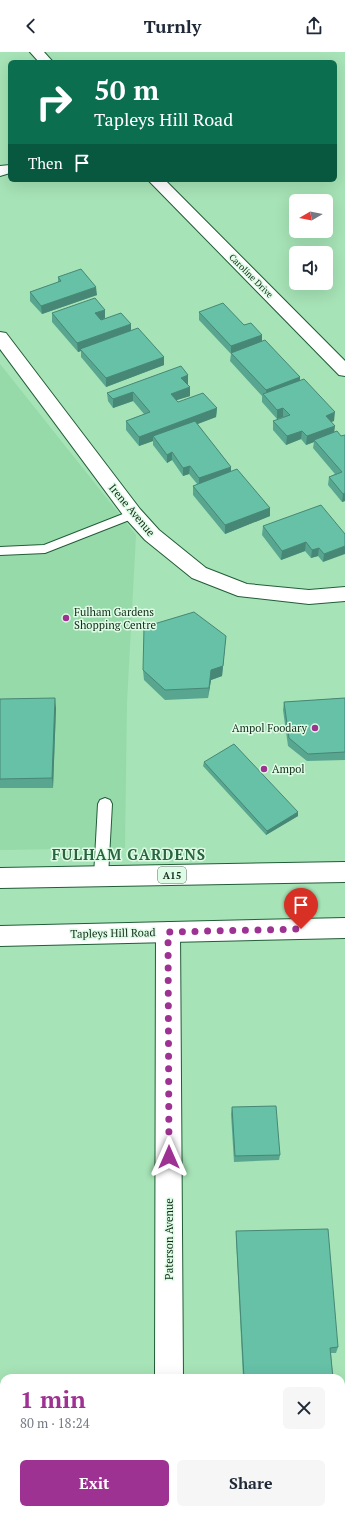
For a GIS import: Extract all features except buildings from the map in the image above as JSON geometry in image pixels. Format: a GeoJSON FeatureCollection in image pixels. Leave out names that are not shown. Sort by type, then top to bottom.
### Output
{"type":"FeatureCollection","features":[{"type":"Feature","properties":{"kind":"street"},"geometry":{"type":"LineString","coordinates":[[37,52],[44,60]]}},
{"type":"Feature","properties":{"kind":"street","name":"Caroline Drive"},"geometry":{"type":"LineString","coordinates":[[158,182],[345,371]]}},
{"type":"Feature","properties":{"kind":"street","name":"Irene Avenue"},"geometry":{"type":"LineString","coordinates":[[0,337],[133,514],[152,535],[199,573],[245,591],[309,597],[345,594]]}},
{"type":"Feature","properties":{"kind":"street","name":"A15"},"geometry":{"type":"LineString","coordinates":[[0,878],[345,872]]}},
{"type":"Feature","properties":{"kind":"street","name":"Tapleys Hill Road"},"geometry":{"type":"LineString","coordinates":[[0,936],[345,928]]}},
{"type":"Feature","properties":{"kind":"street","name":"Paterson Avenue"},"geometry":{"type":"LineString","coordinates":[[168,932],[169,1374]]}},
{"type":"Feature","properties":{"kind":"lane"},"geometry":{"type":"LineString","coordinates":[[0,551],[45,549],[133,514]]}},
{"type":"Feature","properties":{"kind":"lane"},"geometry":{"type":"LineString","coordinates":[[100,876],[105,804]]}},
{"type":"Feature","properties":{"kind":"shaded area","name":"Fulham Gardens Shopping Centre"},"geometry":{"type":"Polygon","coordinates":[[[0,364],[136,535],[127,702],[125,848],[0,850],[0,364]]]}},
{"type":"Feature","properties":{"kind":"place","name":"Fulham Gardens Shopping Centre"},"geometry":{"type":"Point","coordinates":[66,618]}},
{"type":"Feature","properties":{"kind":"place","name":"Ampol Foodary"},"geometry":{"type":"Point","coordinates":[315,728]}},
{"type":"Feature","properties":{"kind":"place","name":"Ampol"},"geometry":{"type":"Point","coordinates":[264,769]}},
{"type":"Feature","properties":{"kind":"district","name":"FULHAM GARDENS"},"geometry":{"type":"Point","coordinates":[129,854]}},
{"type":"Feature","properties":{"kind":"route"},"geometry":{"type":"LineString","coordinates":[[169,1157],[168,932],[301,929]]}}]}
